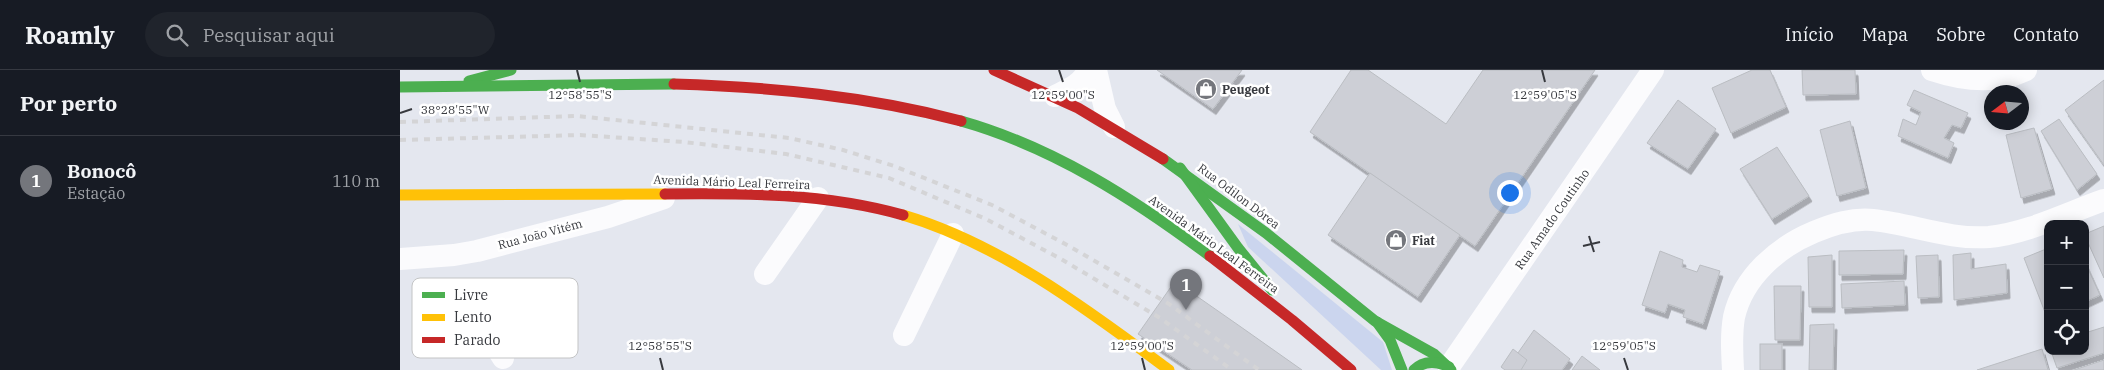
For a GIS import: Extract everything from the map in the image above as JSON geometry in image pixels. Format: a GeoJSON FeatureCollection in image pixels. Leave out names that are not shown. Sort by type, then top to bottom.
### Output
{"type":"FeatureCollection","features":[{"type":"Feature","properties":{"kind":"main road"},"geometry":{"type":"LineString","coordinates":[[446,87],[511,70]]}},
{"type":"Feature","properties":{"kind":"main road","name":"Rua Odilon Dórea"},"geometry":{"type":"LineString","coordinates":[[994,70],[1055,96],[1114,127],[1180,168],[1302,260],[1377,322],[1427,349],[1450,369]]}},
{"type":"Feature","properties":{"kind":"main road","name":"Avenida Mário Leal Ferreira"},"geometry":{"type":"LineString","coordinates":[[400,87],[654,83],[780,87],[847,95],[961,121],[1014,138],[1063,161],[1114,189],[1184,236],[1301,326],[1351,370]]}},
{"type":"Feature","properties":{"kind":"main road"},"geometry":{"type":"LineString","coordinates":[[1180,168],[1238,248],[1301,326]]}},
{"type":"Feature","properties":{"kind":"main road","name":"Avenida Mário Leal Ferreira"},"geometry":{"type":"LineString","coordinates":[[400,195],[768,194],[818,198],[870,206],[908,217],[954,234],[1013,264],[1060,292],[1168,370]]}},
{"type":"Feature","properties":{"kind":"main road"},"geometry":{"type":"LineString","coordinates":[[1377,322],[1392,345],[1402,370]]}},
{"type":"Feature","properties":{"kind":"main road"},"geometry":{"type":"LineString","coordinates":[[1414,370],[1422,364],[1429,362],[1450,369]]}},
{"type":"Feature","properties":{"kind":"street"},"geometry":{"type":"LineString","coordinates":[[1055,96],[1084,79],[1088,70]]}},
{"type":"Feature","properties":{"kind":"street"},"geometry":{"type":"LineString","coordinates":[[1096,70],[1105,108],[1114,127]]}},
{"type":"Feature","properties":{"kind":"street","name":"Rua Amado Coutinho"},"geometry":{"type":"LineString","coordinates":[[1450,369],[1653,70]]}},
{"type":"Feature","properties":{"kind":"street"},"geometry":{"type":"LineString","coordinates":[[1932,70],[1969,79],[1996,79],[2026,70]]}},
{"type":"Feature","properties":{"kind":"street","name":"Rua João Vitém"},"geometry":{"type":"LineString","coordinates":[[400,259],[454,255],[510,242],[608,217],[677,194]]}},
{"type":"Feature","properties":{"kind":"street"},"geometry":{"type":"LineString","coordinates":[[765,274],[818,198]]}},
{"type":"Feature","properties":{"kind":"street"},"geometry":{"type":"LineString","coordinates":[[1732,370],[1735,316],[1744,291],[1757,272],[1777,252],[1810,233],[1845,221],[1873,220],[1950,235],[1989,237],[2010,234],[2104,200]]}},
{"type":"Feature","properties":{"kind":"street"},"geometry":{"type":"LineString","coordinates":[[904,335],[954,234]]}},
{"type":"Feature","properties":{"kind":"shaded area"},"geometry":{"type":"Polygon","coordinates":[[[1238,224],[1383,342],[1392,370],[1381,370],[1248,247],[1238,224]]]}},
{"type":"Feature","properties":{"kind":"building","name":"Peugeot"},"geometry":{"type":"Polygon","coordinates":[[[1157,70],[1242,70],[1213,109],[1157,70]]]}},
{"type":"Feature","properties":{"kind":"building"},"geometry":{"type":"Polygon","coordinates":[[[1351,70],[1368,70],[1446,124],[1483,70],[1595,70],[1475,246],[1310,132],[1351,70]]]}},
{"type":"Feature","properties":{"kind":"building"},"geometry":{"type":"Polygon","coordinates":[[[1752,70],[1770,70],[1786,107],[1731,133],[1712,88],[1752,70]]]}},
{"type":"Feature","properties":{"kind":"building"},"geometry":{"type":"Polygon","coordinates":[[[1802,70],[1855,70],[1856,94],[1803,95],[1802,70]]]}},
{"type":"Feature","properties":{"kind":"building"},"geometry":{"type":"Polygon","coordinates":[[[2104,80],[2104,165],[2065,110],[2104,80]]]}},
{"type":"Feature","properties":{"kind":"building"},"geometry":{"type":"Polygon","coordinates":[[[1914,90],[1968,113],[1961,128],[1952,125],[1944,138],[1954,143],[1948,158],[1898,136],[1903,119],[1916,125],[1921,112],[1907,105],[1914,90]]]}},
{"type":"Feature","properties":{"kind":"building"},"geometry":{"type":"Polygon","coordinates":[[[1678,100],[1716,129],[1688,169],[1647,143],[1678,100]]]}},
{"type":"Feature","properties":{"kind":"building"},"geometry":{"type":"Polygon","coordinates":[[[2059,119],[2097,174],[2077,190],[2041,131],[2059,119]]]}},
{"type":"Feature","properties":{"kind":"building"},"geometry":{"type":"Polygon","coordinates":[[[1850,121],[1866,188],[1837,196],[1820,130],[1850,121]]]}},
{"type":"Feature","properties":{"kind":"building"},"geometry":{"type":"Polygon","coordinates":[[[2034,128],[2052,189],[2021,198],[2006,135],[2034,128]]]}},
{"type":"Feature","properties":{"kind":"building"},"geometry":{"type":"Polygon","coordinates":[[[1777,147],[1809,196],[1772,219],[1740,169],[1777,147]]]}},
{"type":"Feature","properties":{"kind":"building"},"geometry":{"type":"Polygon","coordinates":[[[1370,173],[1460,235],[1418,297],[1328,235],[1370,173]]]}},
{"type":"Feature","properties":{"kind":"building"},"geometry":{"type":"Polygon","coordinates":[[[2104,226],[2104,278],[2089,245],[2089,232],[2104,226]]]}},
{"type":"Feature","properties":{"kind":"building"},"geometry":{"type":"Polygon","coordinates":[[[1904,250],[1903,274],[1839,275],[1839,251],[1904,250]]]}},
{"type":"Feature","properties":{"kind":"building"},"geometry":{"type":"Polygon","coordinates":[[[2044,250],[2044,310],[2024,258],[2044,250]]]}},
{"type":"Feature","properties":{"kind":"building"},"geometry":{"type":"Polygon","coordinates":[[[1660,251],[1683,260],[1682,267],[1697,272],[1700,265],[1720,271],[1703,324],[1683,317],[1685,310],[1668,304],[1665,313],[1642,305],[1660,251]]]}},
{"type":"Feature","properties":{"kind":"building"},"geometry":{"type":"Polygon","coordinates":[[[1971,253],[1971,269],[2006,264],[2007,293],[1954,300],[1953,255],[1971,253]]]}},
{"type":"Feature","properties":{"kind":"building"},"geometry":{"type":"Polygon","coordinates":[[[1832,255],[1832,307],[1809,307],[1808,257],[1832,255]]]}},
{"type":"Feature","properties":{"kind":"building"},"geometry":{"type":"Polygon","coordinates":[[[1938,255],[1939,297],[1918,298],[1916,256],[1938,255]]]}},
{"type":"Feature","properties":{"kind":"building"},"geometry":{"type":"Polygon","coordinates":[[[2089,271],[2100,295],[2089,300],[2089,271]]]}},
{"type":"Feature","properties":{"kind":"building"},"geometry":{"type":"Polygon","coordinates":[[[1175,281],[1302,370],[1192,370],[1138,334],[1175,281]]]}},
{"type":"Feature","properties":{"kind":"building"},"geometry":{"type":"Polygon","coordinates":[[[1904,281],[1905,305],[1842,308],[1841,284],[1904,281]]]}},
{"type":"Feature","properties":{"kind":"building"},"geometry":{"type":"Polygon","coordinates":[[[1774,286],[1801,286],[1800,340],[1775,340],[1774,286]]]}},
{"type":"Feature","properties":{"kind":"building"},"geometry":{"type":"Polygon","coordinates":[[[1834,324],[1833,370],[1809,370],[1810,325],[1834,324]]]}},
{"type":"Feature","properties":{"kind":"building"},"geometry":{"type":"Polygon","coordinates":[[[2104,327],[2104,353],[2057,368],[2052,355],[2089,355],[2089,332],[2104,327]]]}},
{"type":"Feature","properties":{"kind":"building"},"geometry":{"type":"Polygon","coordinates":[[[1534,330],[1570,359],[1562,370],[1506,370],[1534,330]]]}},
{"type":"Feature","properties":{"kind":"building"},"geometry":{"type":"Polygon","coordinates":[[[1760,344],[1782,344],[1782,370],[1760,370],[1760,344]]]}},
{"type":"Feature","properties":{"kind":"building"},"geometry":{"type":"Polygon","coordinates":[[[1513,349],[1527,360],[1521,370],[1505,370],[1501,367],[1513,349]]]}},
{"type":"Feature","properties":{"kind":"building"},"geometry":{"type":"Polygon","coordinates":[[[2042,349],[2048,370],[1977,370],[2042,349]]]}},
{"type":"Feature","properties":{"kind":"building"},"geometry":{"type":"Polygon","coordinates":[[[1582,356],[1600,370],[1572,370],[1582,356]]]}},
{"type":"Feature","properties":{"kind":"building"},"geometry":{"type":"Polygon","coordinates":[[[2104,360],[2104,370],[2074,370],[2104,360]]]}},
{"type":"Feature","properties":{"kind":"railway"},"geometry":{"type":"LineString","coordinates":[[400,122],[577,116],[789,138],[843,150],[894,166],[992,205],[1069,246],[1169,304],[1259,370]]}},
{"type":"Feature","properties":{"kind":"railway"},"geometry":{"type":"LineString","coordinates":[[400,140],[580,135],[684,142],[786,154],[889,178],[986,219],[1061,259],[1160,318],[1232,370]]}},
{"type":"Feature","properties":{"kind":"traffic: fast"},"geometry":{"type":"LineString","coordinates":[[469,81],[511,70]]}},
{"type":"Feature","properties":{"kind":"traffic: fast"},"geometry":{"type":"LineString","coordinates":[[400,87],[674,84]]}},
{"type":"Feature","properties":{"kind":"traffic: fast"},"geometry":{"type":"LineString","coordinates":[[961,121],[1028,145],[1092,177],[1152,215],[1210,256]]}},
{"type":"Feature","properties":{"kind":"traffic: fast"},"geometry":{"type":"LineString","coordinates":[[1163,159],[1266,233],[1375,321],[1434,354],[1451,370]]}},
{"type":"Feature","properties":{"kind":"traffic: fast"},"geometry":{"type":"LineString","coordinates":[[1180,168],[1238,248],[1272,290]]}},
{"type":"Feature","properties":{"kind":"traffic: fast"},"geometry":{"type":"LineString","coordinates":[[1377,322],[1390,340],[1402,370]]}},
{"type":"Feature","properties":{"kind":"traffic: fast"},"geometry":{"type":"LineString","coordinates":[[1414,370],[1422,364],[1431,362],[1449,367]]}},
{"type":"Feature","properties":{"kind":"traffic: slow"},"geometry":{"type":"LineString","coordinates":[[400,195],[665,194]]}},
{"type":"Feature","properties":{"kind":"traffic: slow"},"geometry":{"type":"LineString","coordinates":[[903,215],[975,243],[1009,261],[1075,302],[1169,370]]}},
{"type":"Feature","properties":{"kind":"traffic: jam"},"geometry":{"type":"LineString","coordinates":[[994,70],[1078,108],[1163,159]]}},
{"type":"Feature","properties":{"kind":"traffic: jam"},"geometry":{"type":"LineString","coordinates":[[674,84],[783,90],[819,94],[890,105],[961,121]]}},
{"type":"Feature","properties":{"kind":"traffic: jam"},"geometry":{"type":"LineString","coordinates":[[665,194],[755,194],[815,198],[844,202],[903,215]]}},
{"type":"Feature","properties":{"kind":"traffic: jam"},"geometry":{"type":"LineString","coordinates":[[1210,256],[1292,320],[1351,370]]}},
{"type":"Feature","properties":{"kind":"place","name":"Peugeot"},"geometry":{"type":"Point","coordinates":[1206,89]}},
{"type":"Feature","properties":{"kind":"place","name":"Fiat"},"geometry":{"type":"Point","coordinates":[1396,240]}},
{"type":"Feature","properties":{"kind":"place","name":"Bonocô"},"geometry":{"type":"Point","coordinates":[1186,310]}}]}
